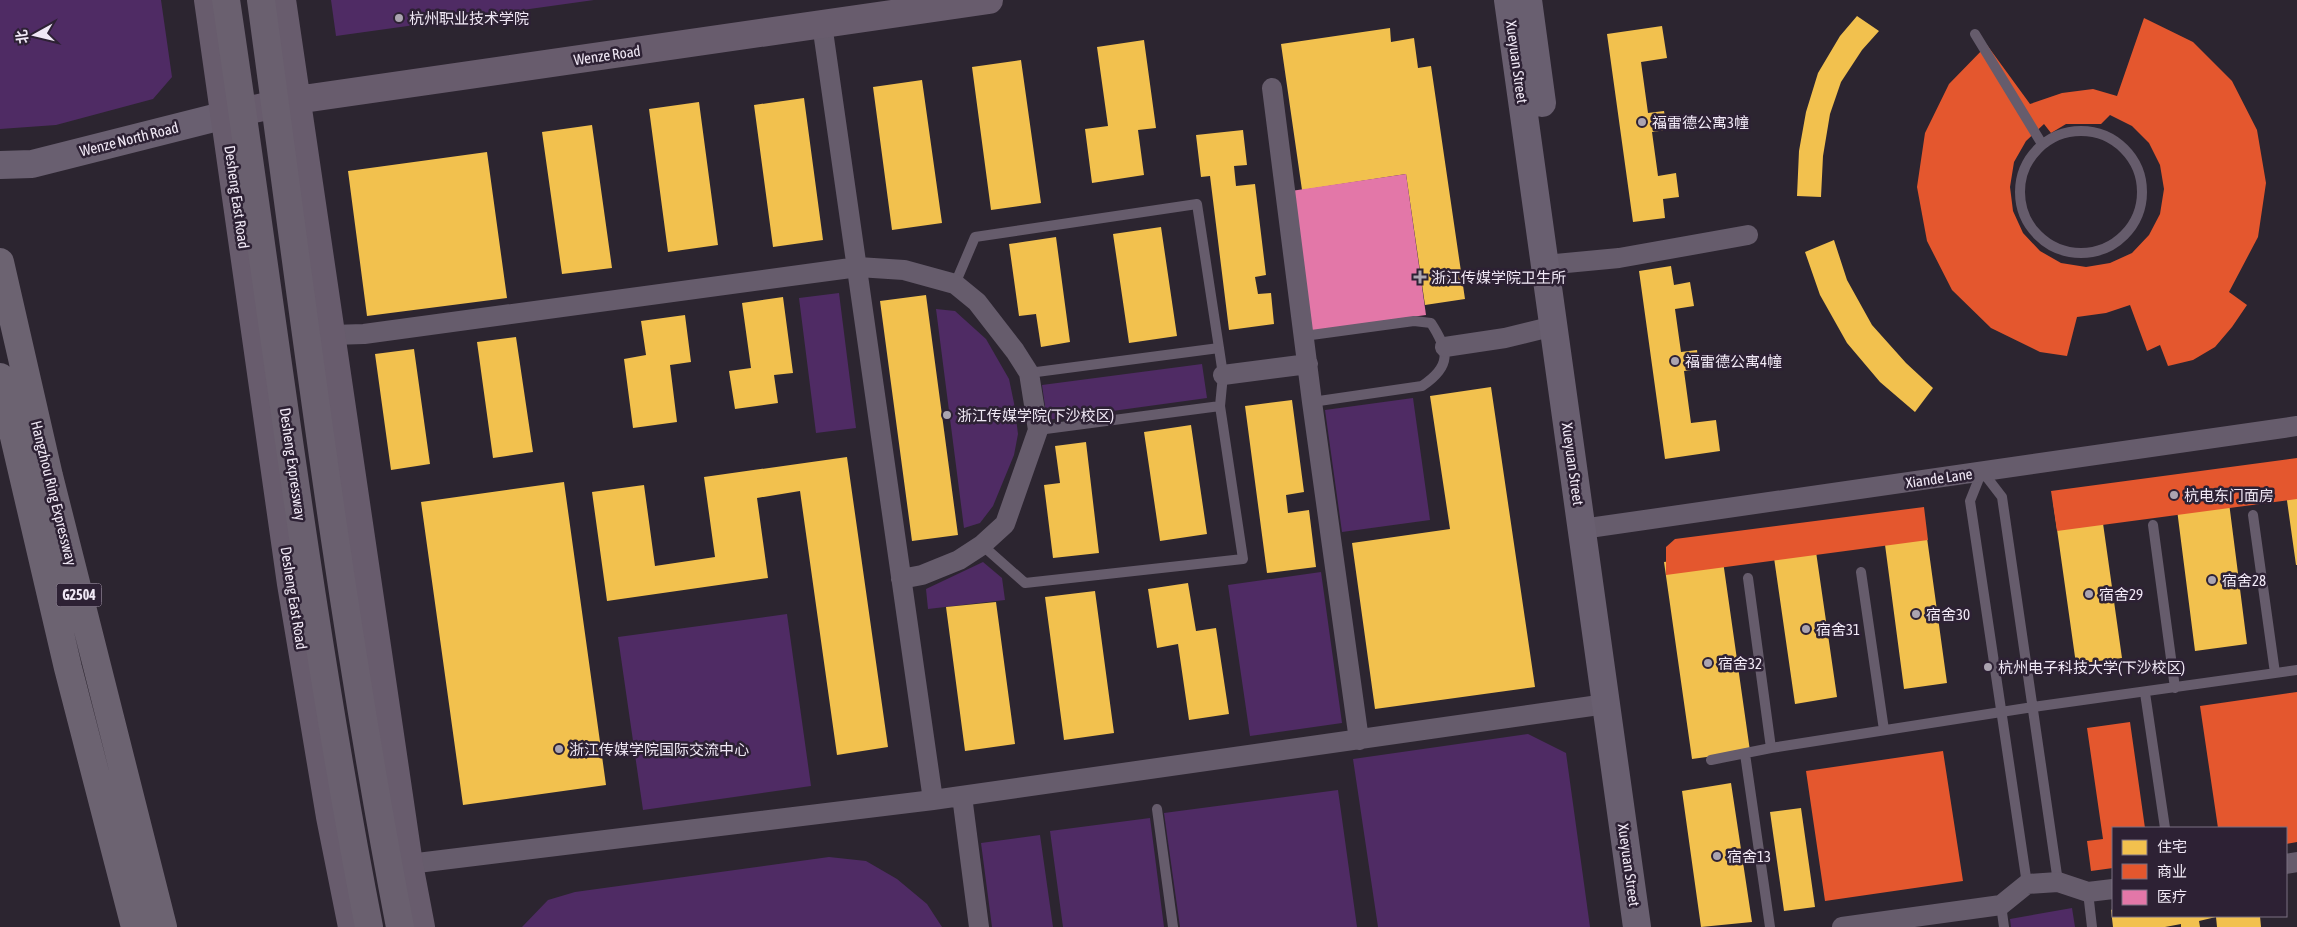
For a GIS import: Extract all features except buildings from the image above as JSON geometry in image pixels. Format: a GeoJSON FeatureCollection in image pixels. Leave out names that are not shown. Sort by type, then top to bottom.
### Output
{"type":"FeatureCollection","features":[{"type":"Feature","properties":{"kind":"highway","name":"Desheng Expressway"},"geometry":{"type":"LineString","coordinates":[[226,0],[266,267],[308,578],[347,814],[369,927]]}},
{"type":"Feature","properties":{"kind":"highway","name":"Desheng Expressway"},"geometry":{"type":"LineString","coordinates":[[261,0],[337,563],[376,806],[400,927]]}},
{"type":"Feature","properties":{"kind":"highway","name":"Hangzhou Ring Expressway"},"geometry":{"type":"LineString","coordinates":[[0,262],[49,476],[163,927]]}},
{"type":"Feature","properties":{"kind":"highway","name":"Hangzhou Ring Expressway"},"geometry":{"type":"LineString","coordinates":[[0,377],[68,668],[135,927]]}},
{"type":"Feature","properties":{"kind":"main road","name":"Desheng East Road"},"geometry":{"type":"LineString","coordinates":[[208,0],[226,115],[291,584],[330,817],[352,927]]}},
{"type":"Feature","properties":{"kind":"main road"},"geometry":{"type":"LineString","coordinates":[[282,0],[410,864],[421,927]]}},
{"type":"Feature","properties":{"kind":"main road","name":"Wenze Road"},"geometry":{"type":"LineString","coordinates":[[226,115],[296,100],[989,0]]}},
{"type":"Feature","properties":{"kind":"main road","name":"Xueyuan Street"},"geometry":{"type":"LineString","coordinates":[[1508,0],[1554,264],[1590,528],[1606,704],[1638,927]]}},
{"type":"Feature","properties":{"kind":"main road","name":"Xueyuan Street"},"geometry":{"type":"LineString","coordinates":[[1528,0],[1554,264],[1554,326],[1590,528],[1655,927]]}},
{"type":"Feature","properties":{"kind":"main road","name":"Wenze North Road"},"geometry":{"type":"LineString","coordinates":[[0,165],[32,164],[226,115]]}},
{"type":"Feature","properties":{"kind":"main road","name":"Wenze North Road"},"geometry":{"type":"LineString","coordinates":[[0,159],[32,164]]}},
{"type":"Feature","properties":{"kind":"street"},"geometry":{"type":"LineString","coordinates":[[822,24],[933,800]]}},
{"type":"Feature","properties":{"kind":"street"},"geometry":{"type":"LineString","coordinates":[[1272,88],[1312,402],[1359,740]]}},
{"type":"Feature","properties":{"kind":"street"},"geometry":{"type":"LineString","coordinates":[[1554,264],[1619,258],[1748,235]]}},
{"type":"Feature","properties":{"kind":"street"},"geometry":{"type":"LineString","coordinates":[[332,335],[374,333],[858,267],[904,270],[956,284],[977,302],[1029,373],[1038,430],[1005,524],[982,544],[959,560],[922,575],[901,579]]}},
{"type":"Feature","properties":{"kind":"street"},"geometry":{"type":"LineString","coordinates":[[1445,346],[1505,338],[1554,326]]}},
{"type":"Feature","properties":{"kind":"street"},"geometry":{"type":"LineString","coordinates":[[1223,375],[1308,364]]}},
{"type":"Feature","properties":{"kind":"street","name":"Xiande Lane"},"geometry":{"type":"LineString","coordinates":[[1590,528],[2297,426]]}},
{"type":"Feature","properties":{"kind":"street"},"geometry":{"type":"LineString","coordinates":[[410,864],[933,800],[1606,704]]}},
{"type":"Feature","properties":{"kind":"street"},"geometry":{"type":"LineString","coordinates":[[962,796],[979,927]]}},
{"type":"Feature","properties":{"kind":"street"},"geometry":{"type":"LineString","coordinates":[[1842,927],[2001,905],[2027,884],[2058,882],[2088,892],[2112,889]]}},
{"type":"Feature","properties":{"kind":"lane"},"geometry":{"type":"LineString","coordinates":[[1975,34],[2042,144]]}},
{"type":"Feature","properties":{"kind":"lane"},"geometry":{"type":"LineString","coordinates":[[2078,131],[2098,133],[2116,142],[2130,156],[2139,174],[2142,194],[2138,214],[2128,232],[2112,246],[2092,253],[2072,253],[2052,247],[2036,234],[2024,216],[2020,197],[2021,178],[2029,159],[2042,144],[2059,135],[2078,131]]}},
{"type":"Feature","properties":{"kind":"lane"},"geometry":{"type":"LineString","coordinates":[[956,284],[975,237],[1197,204],[1223,375],[1220,406],[1243,559],[1025,583],[982,544]]}},
{"type":"Feature","properties":{"kind":"lane"},"geometry":{"type":"LineString","coordinates":[[1304,336],[1414,321],[1431,323],[1445,346],[1443,365],[1434,378],[1422,386],[1312,402]]}},
{"type":"Feature","properties":{"kind":"lane"},"geometry":{"type":"LineString","coordinates":[[1029,373],[1219,348]]}},
{"type":"Feature","properties":{"kind":"lane"},"geometry":{"type":"LineString","coordinates":[[1038,430],[1220,406]]}},
{"type":"Feature","properties":{"kind":"lane"},"geometry":{"type":"LineString","coordinates":[[1982,471],[2002,497],[2058,882]]}},
{"type":"Feature","properties":{"kind":"lane"},"geometry":{"type":"LineString","coordinates":[[1982,471],[1970,501],[2027,884]]}},
{"type":"Feature","properties":{"kind":"lane"},"geometry":{"type":"LineString","coordinates":[[2253,515],[2275,673]]}},
{"type":"Feature","properties":{"kind":"lane"},"geometry":{"type":"LineString","coordinates":[[2153,525],[2175,688]]}},
{"type":"Feature","properties":{"kind":"lane"},"geometry":{"type":"LineString","coordinates":[[1861,572],[1884,730]]}},
{"type":"Feature","properties":{"kind":"lane"},"geometry":{"type":"LineString","coordinates":[[1748,578],[1771,748]]}},
{"type":"Feature","properties":{"kind":"lane"},"geometry":{"type":"LineString","coordinates":[[1712,760],[1771,748],[2033,707],[2145,693],[2297,670]]}},
{"type":"Feature","properties":{"kind":"lane"},"geometry":{"type":"LineString","coordinates":[[2145,693],[2165,827]]}},
{"type":"Feature","properties":{"kind":"lane"},"geometry":{"type":"LineString","coordinates":[[1745,754],[1770,927]]}},
{"type":"Feature","properties":{"kind":"lane"},"geometry":{"type":"LineString","coordinates":[[1157,809],[1173,927]]}},
{"type":"Feature","properties":{"kind":"lane"},"geometry":{"type":"LineString","coordinates":[[2088,892],[2092,927]]}},
{"type":"Feature","properties":{"kind":"lane"},"geometry":{"type":"LineString","coordinates":[[2001,905],[2004,927]]}},
{"type":"Feature","properties":{"kind":"shaded area"},"geometry":{"type":"Polygon","coordinates":[[[0,0],[161,0],[172,77],[153,99],[56,125],[0,129],[0,0]]]}},
{"type":"Feature","properties":{"kind":"shaded area","name":"杭州职业技术学院"},"geometry":{"type":"Polygon","coordinates":[[[331,0],[594,0],[336,36],[331,0]]]}},
{"type":"Feature","properties":{"kind":"shaded area"},"geometry":{"type":"Polygon","coordinates":[[[839,293],[856,428],[816,433],[799,298],[839,293]]]}},
{"type":"Feature","properties":{"kind":"shaded area"},"geometry":{"type":"Polygon","coordinates":[[[936,309],[955,311],[986,339],[1009,379],[1018,434],[1014,455],[993,506],[980,523],[964,528],[936,309]]]}},
{"type":"Feature","properties":{"kind":"shaded area"},"geometry":{"type":"Polygon","coordinates":[[[1202,364],[1207,398],[1047,420],[1042,385],[1202,364]]]}},
{"type":"Feature","properties":{"kind":"shaded area"},"geometry":{"type":"Polygon","coordinates":[[[1413,398],[1430,520],[1342,532],[1325,410],[1413,398]]]}},
{"type":"Feature","properties":{"kind":"shaded area"},"geometry":{"type":"Polygon","coordinates":[[[983,562],[1002,578],[1005,600],[928,609],[926,589],[983,562]]]}},
{"type":"Feature","properties":{"kind":"shaded area"},"geometry":{"type":"Polygon","coordinates":[[[1321,572],[1342,723],[1250,736],[1228,585],[1321,572]]]}},
{"type":"Feature","properties":{"kind":"shaded area"},"geometry":{"type":"Polygon","coordinates":[[[787,614],[811,786],[643,810],[618,637],[787,614]]]}},
{"type":"Feature","properties":{"kind":"shaded area"},"geometry":{"type":"Polygon","coordinates":[[[1528,734],[1566,753],[1590,927],[1378,927],[1353,759],[1528,734]]]}},
{"type":"Feature","properties":{"kind":"shaded area"},"geometry":{"type":"Polygon","coordinates":[[[1338,790],[1357,927],[1180,927],[1164,813],[1338,790]]]}},
{"type":"Feature","properties":{"kind":"shaded area"},"geometry":{"type":"Polygon","coordinates":[[[1150,818],[1164,927],[1063,927],[1050,831],[1150,818]]]}},
{"type":"Feature","properties":{"kind":"shaded area"},"geometry":{"type":"Polygon","coordinates":[[[1040,835],[1053,927],[992,927],[981,843],[1040,835]]]}},
{"type":"Feature","properties":{"kind":"shaded area"},"geometry":{"type":"Polygon","coordinates":[[[829,857],[866,861],[897,879],[927,904],[942,927],[522,927],[548,900],[575,892],[829,857]]]}},
{"type":"Feature","properties":{"kind":"shaded area"},"geometry":{"type":"Polygon","coordinates":[[[2072,908],[2075,927],[2011,927],[2010,919],[2072,908]]]}},
{"type":"Feature","properties":{"kind":"place","name":"杭州职业技术学院"},"geometry":{"type":"Point","coordinates":[399,18]}},
{"type":"Feature","properties":{"kind":"place","name":"福雷德公寓3幢"},"geometry":{"type":"Point","coordinates":[1642,122]}},
{"type":"Feature","properties":{"kind":"place","name":"浙江传媒学院卫生所"},"geometry":{"type":"Point","coordinates":[1420,277]}},
{"type":"Feature","properties":{"kind":"place","name":"福雷德公寓4幢"},"geometry":{"type":"Point","coordinates":[1675,361]}},
{"type":"Feature","properties":{"kind":"place","name":"浙江传媒学院(下沙校区)"},"geometry":{"type":"Point","coordinates":[947,415]}},
{"type":"Feature","properties":{"kind":"place","name":"杭电东门面房"},"geometry":{"type":"Point","coordinates":[2174,495]}},
{"type":"Feature","properties":{"kind":"place","name":"宿舍28"},"geometry":{"type":"Point","coordinates":[2212,580]}},
{"type":"Feature","properties":{"kind":"place","name":"宿舍29"},"geometry":{"type":"Point","coordinates":[2089,594]}},
{"type":"Feature","properties":{"kind":"place","name":"宿舍30"},"geometry":{"type":"Point","coordinates":[1916,614]}},
{"type":"Feature","properties":{"kind":"place","name":"宿舍31"},"geometry":{"type":"Point","coordinates":[1806,629]}},
{"type":"Feature","properties":{"kind":"place","name":"宿舍32"},"geometry":{"type":"Point","coordinates":[1708,663]}},
{"type":"Feature","properties":{"kind":"place","name":"杭州电子科技大学(下沙校区)"},"geometry":{"type":"Point","coordinates":[1988,667]}},
{"type":"Feature","properties":{"kind":"place","name":"浙江传媒学院国际交流中心"},"geometry":{"type":"Point","coordinates":[559,749]}},
{"type":"Feature","properties":{"kind":"place","name":"宿舍13"},"geometry":{"type":"Point","coordinates":[1717,856]}}]}
